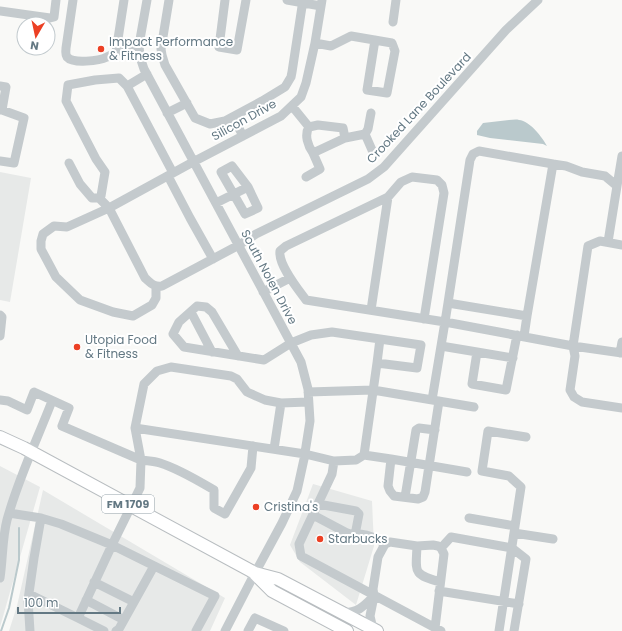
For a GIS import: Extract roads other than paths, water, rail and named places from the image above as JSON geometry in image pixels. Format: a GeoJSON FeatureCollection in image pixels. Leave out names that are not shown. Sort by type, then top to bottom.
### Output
{"type":"FeatureCollection","features":[{"type":"Feature","properties":{"kind":"main road","name":"FM 1709"},"geometry":{"type":"LineString","coordinates":[[0,436],[255,573],[278,579],[375,630]]}},
{"type":"Feature","properties":{"kind":"main road","name":"FM 1709"},"geometry":{"type":"LineString","coordinates":[[255,573],[272,591],[347,631]]}},
{"type":"Feature","properties":{"kind":"street"},"geometry":{"type":"LineString","coordinates":[[0,11],[50,18],[54,17],[56,0]]}},
{"type":"Feature","properties":{"kind":"street"},"geometry":{"type":"LineString","coordinates":[[73,0],[66,48],[66,53],[72,60],[80,62],[100,60],[131,45],[139,45]]}},
{"type":"Feature","properties":{"kind":"street"},"geometry":{"type":"LineString","coordinates":[[116,52],[124,0]]}},
{"type":"Feature","properties":{"kind":"street","name":"South Nolen Drive"},"geometry":{"type":"LineString","coordinates":[[147,0],[139,45],[140,57],[167,113],[301,362],[308,392],[310,421],[297,491],[282,523],[225,631]]}},
{"type":"Feature","properties":{"kind":"street"},"geometry":{"type":"LineString","coordinates":[[169,0],[161,49],[165,65],[195,118],[204,122],[215,124],[233,117],[279,91],[287,84],[292,72],[303,1]]}},
{"type":"Feature","properties":{"kind":"street"},"geometry":{"type":"LineString","coordinates":[[226,0],[219,48],[237,50],[246,0]]}},
{"type":"Feature","properties":{"kind":"street"},"geometry":{"type":"LineString","coordinates":[[287,0],[321,3]]}},
{"type":"Feature","properties":{"kind":"street"},"geometry":{"type":"LineString","coordinates":[[393,22],[396,0]]}},
{"type":"Feature","properties":{"kind":"street","name":"Crooked Lane Boulevard"},"geometry":{"type":"LineString","coordinates":[[156,287],[162,286],[268,228],[368,179],[384,167],[506,30],[535,2]]}},
{"type":"Feature","properties":{"kind":"street","name":"Silicon Drive"},"geometry":{"type":"LineString","coordinates":[[156,287],[156,298],[152,305],[133,316],[124,315],[80,300],[56,277],[41,249],[43,234],[54,226],[67,228],[109,208],[281,116],[301,97],[306,83],[315,43],[321,3]]}},
{"type":"Feature","properties":{"kind":"street"},"geometry":{"type":"LineString","coordinates":[[315,43],[331,46],[351,36],[375,40],[392,43],[395,51],[387,93],[367,90],[375,40]]}},
{"type":"Feature","properties":{"kind":"street"},"geometry":{"type":"LineString","coordinates":[[127,86],[147,74]]}},
{"type":"Feature","properties":{"kind":"street"},"geometry":{"type":"LineString","coordinates":[[99,198],[101,196],[105,172],[96,160],[66,101],[68,85],[95,80],[119,78],[127,86],[171,174],[190,218],[213,259]]}},
{"type":"Feature","properties":{"kind":"street"},"geometry":{"type":"LineString","coordinates":[[0,86],[6,87],[1,110],[24,118],[14,163],[0,160]]}},
{"type":"Feature","properties":{"kind":"street"},"geometry":{"type":"LineString","coordinates":[[167,113],[187,103]]}},
{"type":"Feature","properties":{"kind":"street"},"geometry":{"type":"LineString","coordinates":[[292,106],[309,127]]}},
{"type":"Feature","properties":{"kind":"street"},"geometry":{"type":"LineString","coordinates":[[371,113],[366,134],[372,150]]}},
{"type":"Feature","properties":{"kind":"street"},"geometry":{"type":"LineString","coordinates":[[233,117],[243,136]]}},
{"type":"Feature","properties":{"kind":"street"},"geometry":{"type":"LineString","coordinates":[[309,127],[318,125],[343,128],[345,138]]}},
{"type":"Feature","properties":{"kind":"street"},"geometry":{"type":"LineString","coordinates":[[306,177],[320,169],[313,153],[309,148],[307,130],[309,127]]}},
{"type":"Feature","properties":{"kind":"street"},"geometry":{"type":"LineString","coordinates":[[313,153],[345,138],[366,134]]}},
{"type":"Feature","properties":{"kind":"street"},"geometry":{"type":"LineString","coordinates":[[392,460],[388,486],[394,496],[418,499],[423,497],[430,465],[435,430],[441,346],[470,160],[473,154],[479,151],[566,166],[582,172],[605,176],[617,186]]}},
{"type":"Feature","properties":{"kind":"street"},"geometry":{"type":"LineString","coordinates":[[608,242],[618,200],[617,186],[622,156]]}},
{"type":"Feature","properties":{"kind":"street"},"geometry":{"type":"LineString","coordinates":[[69,163],[80,184],[92,198],[99,198],[109,208],[145,278],[156,287]]}},
{"type":"Feature","properties":{"kind":"street"},"geometry":{"type":"LineString","coordinates":[[477,352],[472,384],[506,390],[513,358],[527,316],[553,164]]}},
{"type":"Feature","properties":{"kind":"street"},"geometry":{"type":"LineString","coordinates":[[232,166],[248,187],[258,208],[245,214],[221,172],[232,166]]}},
{"type":"Feature","properties":{"kind":"street"},"geometry":{"type":"LineString","coordinates":[[424,319],[444,193],[442,185],[437,180],[412,177],[401,182],[388,197],[286,246],[280,251],[279,256],[290,278],[306,300],[424,319],[445,322],[573,346],[621,353],[622,342]]}},
{"type":"Feature","properties":{"kind":"street"},"geometry":{"type":"LineString","coordinates":[[216,203],[248,187]]}},
{"type":"Feature","properties":{"kind":"street"},"geometry":{"type":"LineString","coordinates":[[371,310],[388,197]]}},
{"type":"Feature","properties":{"kind":"street"},"geometry":{"type":"LineString","coordinates":[[622,245],[600,241],[588,246],[573,346],[575,356],[570,390],[574,397],[582,402],[622,408]]}},
{"type":"Feature","properties":{"kind":"street"},"geometry":{"type":"LineString","coordinates":[[263,292],[290,278]]}},
{"type":"Feature","properties":{"kind":"street"},"geometry":{"type":"LineString","coordinates":[[448,303],[527,316]]}},
{"type":"Feature","properties":{"kind":"street"},"geometry":{"type":"LineString","coordinates":[[238,356],[212,312],[206,307],[197,306],[179,322],[173,334],[184,347],[212,352],[238,356],[264,360],[291,343],[311,334],[332,332],[421,345],[417,368],[377,363]]}},
{"type":"Feature","properties":{"kind":"street"},"geometry":{"type":"LineString","coordinates":[[191,312],[212,352]]}},
{"type":"Feature","properties":{"kind":"street"},"geometry":{"type":"LineString","coordinates":[[0,315],[2,316],[0,336]]}},
{"type":"Feature","properties":{"kind":"street"},"geometry":{"type":"LineString","coordinates":[[364,455],[380,339]]}},
{"type":"Feature","properties":{"kind":"street"},"geometry":{"type":"LineString","coordinates":[[441,346],[513,358]]}},
{"type":"Feature","properties":{"kind":"street"},"geometry":{"type":"LineString","coordinates":[[78,618],[130,506],[140,488],[141,460],[135,428],[144,384],[157,371],[171,367],[231,376],[237,379],[247,392],[265,400],[281,403],[308,402]]}},
{"type":"Feature","properties":{"kind":"street"},"geometry":{"type":"LineString","coordinates":[[308,392],[374,390],[474,407]]}},
{"type":"Feature","properties":{"kind":"street"},"geometry":{"type":"LineString","coordinates":[[0,400],[8,401],[27,410],[34,392],[68,408],[62,426],[141,460],[159,462],[190,475],[214,490],[214,508],[225,514],[251,468],[253,446]]}},
{"type":"Feature","properties":{"kind":"street"},"geometry":{"type":"LineString","coordinates":[[0,578],[1,555],[6,525],[22,474],[52,400]]}},
{"type":"Feature","properties":{"kind":"street"},"geometry":{"type":"LineString","coordinates":[[274,449],[281,403]]}},
{"type":"Feature","properties":{"kind":"street"},"geometry":{"type":"LineString","coordinates":[[135,428],[305,454],[334,461],[356,460],[364,455],[467,472]]}},
{"type":"Feature","properties":{"kind":"street"},"geometry":{"type":"LineString","coordinates":[[405,497],[416,430],[419,428],[435,430]]}},
{"type":"Feature","properties":{"kind":"street"},"geometry":{"type":"LineString","coordinates":[[498,631],[521,487],[509,476],[482,471],[488,431],[526,437]]}},
{"type":"Feature","properties":{"kind":"street"},"geometry":{"type":"LineString","coordinates":[[334,461],[332,474],[299,544],[301,556],[374,596],[438,629],[440,587],[444,554],[442,548],[438,546],[417,546],[390,542],[385,544],[378,557],[373,589],[374,596],[370,616],[371,624],[375,630]]}},
{"type":"Feature","properties":{"kind":"street"},"geometry":{"type":"LineString","coordinates":[[318,504],[356,511],[359,514],[356,535]]}},
{"type":"Feature","properties":{"kind":"street"},"geometry":{"type":"LineString","coordinates":[[10,513],[41,518],[61,524],[112,546],[214,596],[196,631]]}},
{"type":"Feature","properties":{"kind":"street"},"geometry":{"type":"LineString","coordinates":[[313,515],[347,533],[356,535],[360,534],[377,539],[385,544]]}},
{"type":"Feature","properties":{"kind":"street"},"geometry":{"type":"LineString","coordinates":[[30,631],[28,600],[41,518]]}},
{"type":"Feature","properties":{"kind":"street"},"geometry":{"type":"LineString","coordinates":[[468,518],[553,539]]}},
{"type":"Feature","properties":{"kind":"street"},"geometry":{"type":"LineString","coordinates":[[442,548],[451,537],[512,548],[526,559],[514,631]]}},
{"type":"Feature","properties":{"kind":"street"},"geometry":{"type":"LineString","coordinates":[[417,546],[415,567],[417,571],[440,587],[503,602],[519,604]]}},
{"type":"Feature","properties":{"kind":"street"},"geometry":{"type":"LineString","coordinates":[[116,631],[119,629],[154,566]]}},
{"type":"Feature","properties":{"kind":"street"},"geometry":{"type":"LineString","coordinates":[[94,582],[134,602]]}},
{"type":"Feature","properties":{"kind":"street"},"geometry":{"type":"LineString","coordinates":[[29,594],[104,631]]}},
{"type":"Feature","properties":{"kind":"street"},"geometry":{"type":"LineString","coordinates":[[343,613],[358,610],[374,596]]}},
{"type":"Feature","properties":{"kind":"street"},"geometry":{"type":"LineString","coordinates":[[86,600],[124,620]]}},
{"type":"Feature","properties":{"kind":"street"},"geometry":{"type":"LineString","coordinates":[[248,631],[255,618],[284,631]]}},
{"type":"Feature","properties":{"kind":"waterway"},"geometry":{"type":"LineString","coordinates":[[1,631],[9,608],[19,560],[19,528]]}},
{"type":"Feature","properties":{"kind":"place","name":"Impact Performance & Fitness"},"geometry":{"type":"Point","coordinates":[101,49]}},
{"type":"Feature","properties":{"kind":"place","name":"Utopia Food & Fitness"},"geometry":{"type":"Point","coordinates":[77,347]}},
{"type":"Feature","properties":{"kind":"place","name":"Cristina's"},"geometry":{"type":"Point","coordinates":[256,507]}},
{"type":"Feature","properties":{"kind":"place","name":"Starbucks"},"geometry":{"type":"Point","coordinates":[320,539]}}]}
